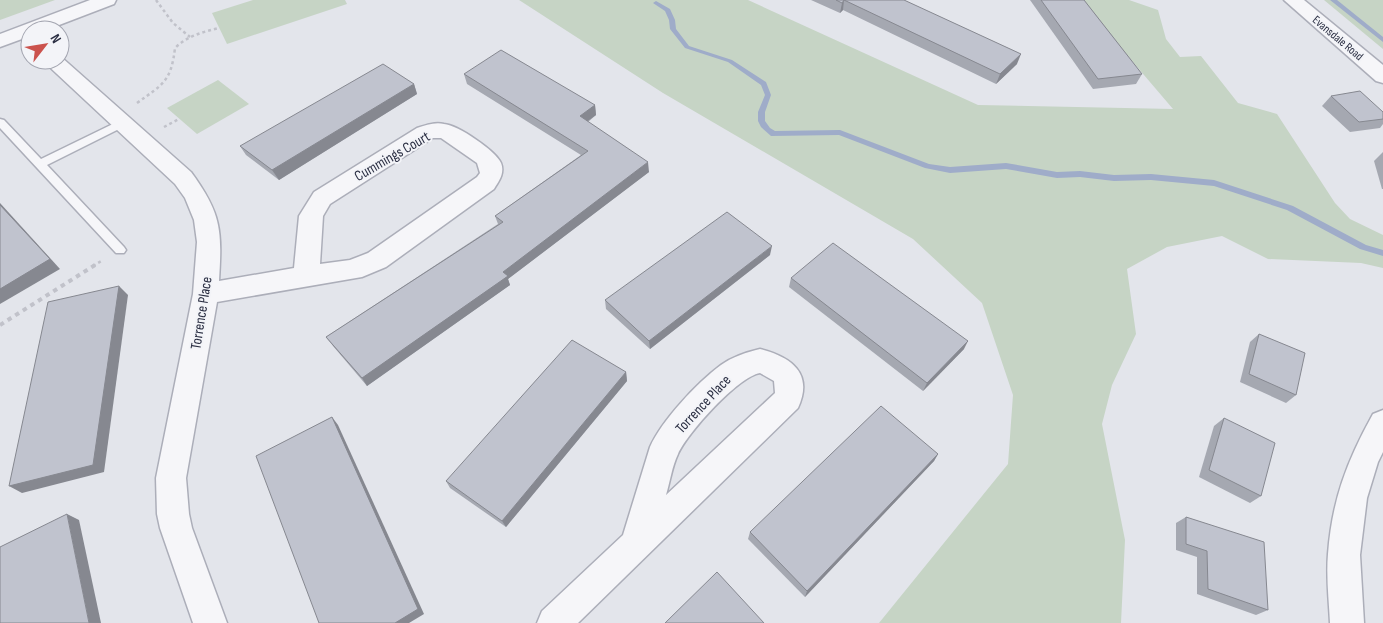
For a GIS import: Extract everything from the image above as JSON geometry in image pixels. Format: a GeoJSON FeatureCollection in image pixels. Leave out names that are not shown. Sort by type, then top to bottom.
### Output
{"type":"FeatureCollection","features":[{"type":"Feature","properties":{"kind":"street"},"geometry":{"type":"LineString","coordinates":[[62,20],[107,0]]}},
{"type":"Feature","properties":{"kind":"street","name":"Evansdale Road"},"geometry":{"type":"LineString","coordinates":[[1293,0],[1383,76]]}},
{"type":"Feature","properties":{"kind":"street"},"geometry":{"type":"LineString","coordinates":[[0,41],[20,37]]}},
{"type":"Feature","properties":{"kind":"street","name":"Torrence Place"},"geometry":{"type":"LineString","coordinates":[[63,70],[183,178],[195,195],[206,220],[209,242],[206,294],[171,478],[173,514],[176,528],[210,623]]}},
{"type":"Feature","properties":{"kind":"street","name":"Cummings Court"},"geometry":{"type":"LineString","coordinates":[[206,294],[306,276],[353,270],[377,260],[486,183],[491,173],[490,164],[485,157],[445,131],[433,131],[425,134],[322,198],[314,209],[312,216],[306,276]]}},
{"type":"Feature","properties":{"kind":"street","name":"Torrence Place"},"geometry":{"type":"LineString","coordinates":[[554,623],[636,545],[788,399],[791,386],[786,373],[774,364],[760,361],[750,363],[731,373],[692,411],[665,447],[636,545]]}},
{"type":"Feature","properties":{"kind":"street"},"geometry":{"type":"LineString","coordinates":[[1347,623],[1344,555],[1352,498],[1364,459],[1383,423]]}},
{"type":"Feature","properties":{"kind":"lane"},"geometry":{"type":"LineString","coordinates":[[40,164],[119,119]]}},
{"type":"Feature","properties":{"kind":"lane"},"geometry":{"type":"LineString","coordinates":[[0,122],[120,250]]}},
{"type":"Feature","properties":{"kind":"path"},"geometry":{"type":"LineString","coordinates":[[156,0],[173,23],[190,37]]}},
{"type":"Feature","properties":{"kind":"path"},"geometry":{"type":"LineString","coordinates":[[119,119],[163,83],[173,70],[175,48],[190,37],[219,28]]}},
{"type":"Feature","properties":{"kind":"path"},"geometry":{"type":"LineString","coordinates":[[0,325],[120,250]]}},
{"type":"Feature","properties":{"kind":"green space"},"geometry":{"type":"Polygon","coordinates":[[[0,0],[55,0],[0,20],[0,0]]]}},
{"type":"Feature","properties":{"kind":"green space"},"geometry":{"type":"Polygon","coordinates":[[[253,0],[345,0],[347,4],[227,44],[212,13],[253,0]]]}},
{"type":"Feature","properties":{"kind":"green space"},"geometry":{"type":"Polygon","coordinates":[[[519,0],[748,0],[978,105],[1173,109],[1080,0],[1129,0],[1158,10],[1166,39],[1180,57],[1201,56],[1238,103],[1277,114],[1335,203],[1350,219],[1383,235],[1383,268],[1361,263],[1268,259],[1222,236],[1167,247],[1127,269],[1136,334],[1112,385],[1102,424],[1125,540],[1121,623],[879,623],[1008,464],[1013,395],[982,303],[913,239],[663,93],[519,0]]]}},
{"type":"Feature","properties":{"kind":"green space"},"geometry":{"type":"Polygon","coordinates":[[[1324,0],[1383,0],[1383,49],[1324,0]]]}},
{"type":"Feature","properties":{"kind":"green space"},"geometry":{"type":"Polygon","coordinates":[[[218,80],[249,104],[197,134],[167,108],[218,80]]]}},
{"type":"Feature","properties":{"kind":"building"},"geometry":{"type":"Polygon","coordinates":[[[844,0],[904,0],[1021,54],[1000,74],[844,0]]]}},
{"type":"Feature","properties":{"kind":"building"},"geometry":{"type":"Polygon","coordinates":[[[1041,0],[1084,0],[1142,74],[1098,79],[1041,0]]]}},
{"type":"Feature","properties":{"kind":"building"},"geometry":{"type":"Polygon","coordinates":[[[501,50],[595,105],[580,116],[648,162],[503,272],[508,276],[362,378],[326,337],[503,222],[495,216],[588,151],[464,74],[501,50]]]}},
{"type":"Feature","properties":{"kind":"building"},"geometry":{"type":"Polygon","coordinates":[[[383,64],[414,84],[272,170],[240,146],[383,64]]]}},
{"type":"Feature","properties":{"kind":"building"},"geometry":{"type":"Polygon","coordinates":[[[1360,91],[1383,112],[1383,119],[1359,122],[1331,96],[1360,91]]]}},
{"type":"Feature","properties":{"kind":"building"},"geometry":{"type":"Polygon","coordinates":[[[0,205],[50,259],[0,289],[0,205]]]}},
{"type":"Feature","properties":{"kind":"building"},"geometry":{"type":"Polygon","coordinates":[[[727,212],[772,246],[649,341],[605,300],[727,212]]]}},
{"type":"Feature","properties":{"kind":"building"},"geometry":{"type":"Polygon","coordinates":[[[833,243],[968,341],[927,383],[791,278],[833,243]]]}},
{"type":"Feature","properties":{"kind":"building"},"geometry":{"type":"Polygon","coordinates":[[[119,286],[93,465],[9,486],[48,302],[119,286]]]}},
{"type":"Feature","properties":{"kind":"building"},"geometry":{"type":"Polygon","coordinates":[[[1259,334],[1305,353],[1296,395],[1249,374],[1259,334]]]}},
{"type":"Feature","properties":{"kind":"building"},"geometry":{"type":"Polygon","coordinates":[[[572,340],[626,372],[502,521],[446,481],[572,340]]]}},
{"type":"Feature","properties":{"kind":"building"},"geometry":{"type":"Polygon","coordinates":[[[881,406],[938,454],[807,591],[750,532],[881,406]]]}},
{"type":"Feature","properties":{"kind":"building"},"geometry":{"type":"Polygon","coordinates":[[[332,417],[418,609],[395,623],[319,623],[256,456],[332,417]]]}},
{"type":"Feature","properties":{"kind":"building"},"geometry":{"type":"Polygon","coordinates":[[[1224,418],[1275,443],[1261,496],[1209,470],[1224,418]]]}},
{"type":"Feature","properties":{"kind":"building"},"geometry":{"type":"Polygon","coordinates":[[[67,514],[89,623],[0,623],[0,547],[67,514]]]}},
{"type":"Feature","properties":{"kind":"building"},"geometry":{"type":"Polygon","coordinates":[[[1186,517],[1264,542],[1268,610],[1208,589],[1207,551],[1186,544],[1186,517]]]}},
{"type":"Feature","properties":{"kind":"building"},"geometry":{"type":"Polygon","coordinates":[[[717,572],[764,623],[665,623],[717,572]]]}},
{"type":"Feature","properties":{"kind":"waterway"},"geometry":{"type":"LineString","coordinates":[[1333,0],[1383,40]]}},
{"type":"Feature","properties":{"kind":"waterway"},"geometry":{"type":"LineString","coordinates":[[656,3],[668,10],[673,29],[687,47],[730,61],[764,84],[768,95],[761,121],[767,130],[774,134],[840,132],[928,166],[950,170],[1006,166],[1057,175],[1080,174],[1114,178],[1151,177],[1214,183],[1290,208],[1363,247],[1383,253]]}}]}
